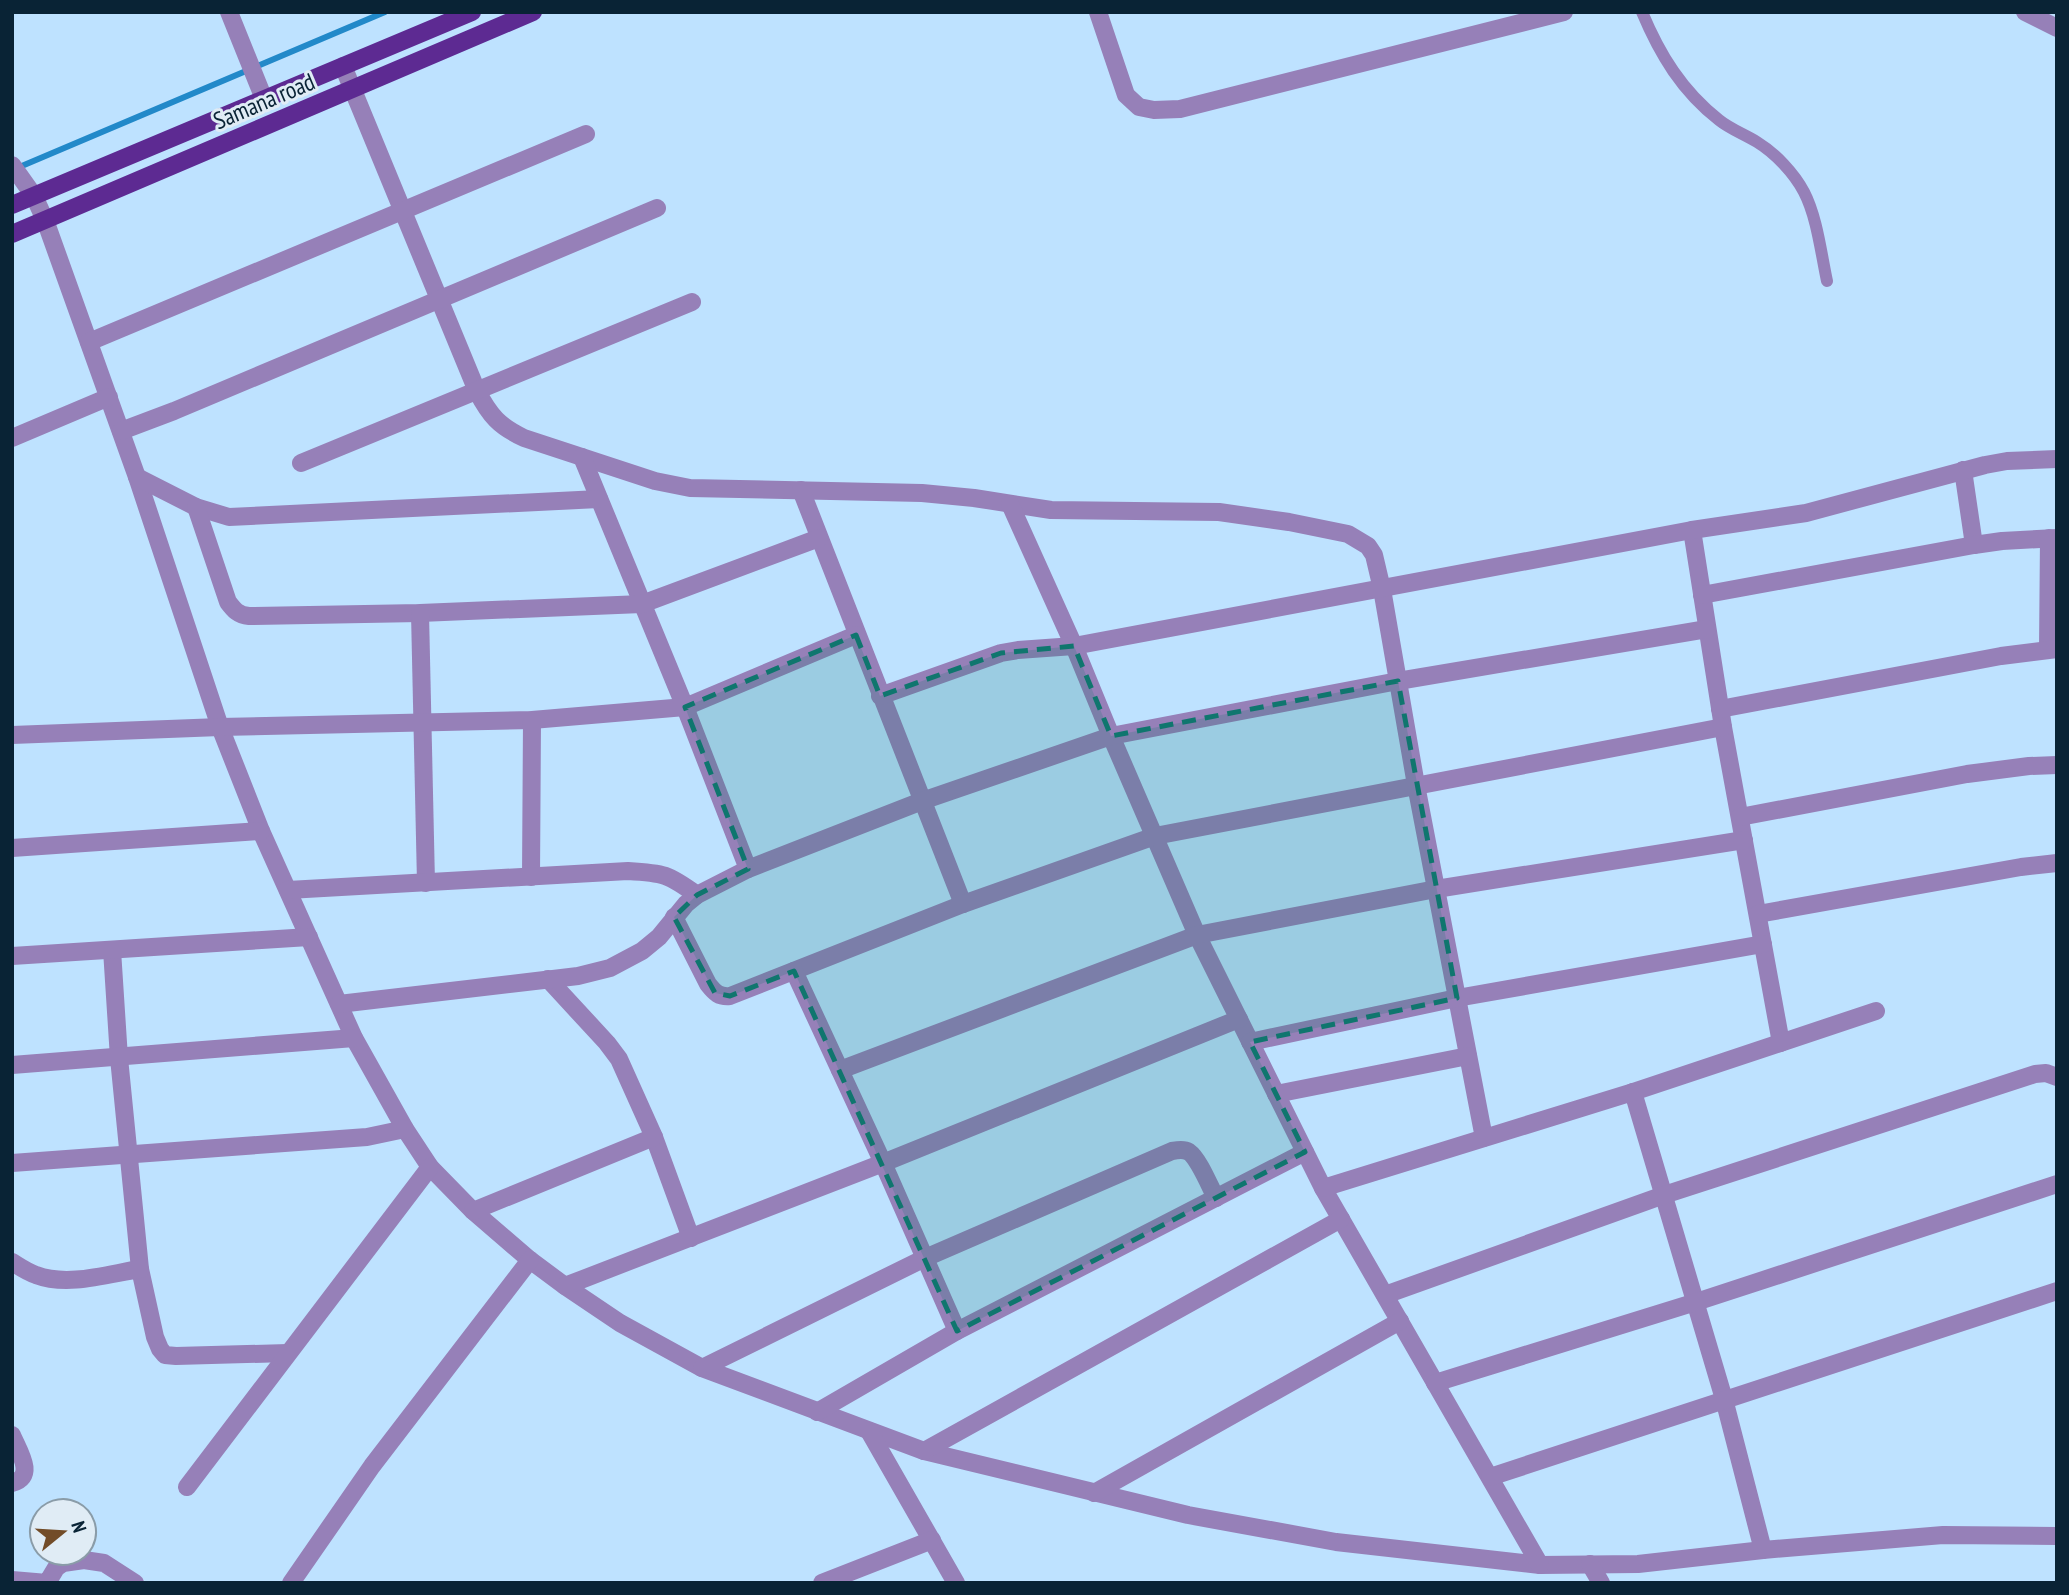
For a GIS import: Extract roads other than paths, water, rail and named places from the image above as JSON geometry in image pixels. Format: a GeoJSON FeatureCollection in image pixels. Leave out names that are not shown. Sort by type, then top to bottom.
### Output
{"type":"FeatureCollection","features":[{"type":"Feature","properties":{"kind":"main road","name":"Samana road"},"geometry":{"type":"LineString","coordinates":[[12,205],[472,12]]}},
{"type":"Feature","properties":{"kind":"main road","name":"Samana road"},"geometry":{"type":"LineString","coordinates":[[12,234],[533,12]]}},
{"type":"Feature","properties":{"kind":"street"},"geometry":{"type":"LineString","coordinates":[[229,12],[264,99]]}},
{"type":"Feature","properties":{"kind":"street"},"geometry":{"type":"LineString","coordinates":[[1098,12],[1126,95],[1139,107],[1154,110],[1180,109],[1564,12]]}},
{"type":"Feature","properties":{"kind":"street"},"geometry":{"type":"LineString","coordinates":[[2025,12],[2057,28]]}},
{"type":"Feature","properties":{"kind":"street"},"geometry":{"type":"LineString","coordinates":[[343,66],[477,391],[486,408],[505,429],[524,438],[655,481],[690,488],[922,493],[1051,510],[1219,512],[1348,534],[1368,546],[1374,555],[1382,589],[1416,785],[1485,1139]]}},
{"type":"Feature","properties":{"kind":"street"},"geometry":{"type":"LineString","coordinates":[[89,342],[586,134]]}},
{"type":"Feature","properties":{"kind":"street"},"geometry":{"type":"LineString","coordinates":[[17,171],[45,219],[137,477],[220,727],[261,831],[354,1038],[405,1129],[430,1167],[473,1211],[565,1286],[637,1334],[702,1368],[925,1451],[1188,1516],[1336,1542],[1540,1565],[1638,1564],[1763,1550],[1943,1535],[2057,1536]]}},
{"type":"Feature","properties":{"kind":"street"},"geometry":{"type":"LineString","coordinates":[[121,431],[657,208]]}},
{"type":"Feature","properties":{"kind":"street"},"geometry":{"type":"LineString","coordinates":[[301,463],[692,302]]}},
{"type":"Feature","properties":{"kind":"street"},"geometry":{"type":"LineString","coordinates":[[12,438],[109,397]]}},
{"type":"Feature","properties":{"kind":"street"},"geometry":{"type":"LineString","coordinates":[[582,457],[748,869]]}},
{"type":"Feature","properties":{"kind":"street"},"geometry":{"type":"LineString","coordinates":[[880,696],[1001,653],[1074,646],[1692,530],[1806,513],[1963,470],[2007,461],[2057,459]]}},
{"type":"Feature","properties":{"kind":"street"},"geometry":{"type":"LineString","coordinates":[[1963,470],[1974,545]]}},
{"type":"Feature","properties":{"kind":"street"},"geometry":{"type":"LineString","coordinates":[[137,477],[196,507],[229,517],[599,499]]}},
{"type":"Feature","properties":{"kind":"street"},"geometry":{"type":"LineString","coordinates":[[801,490],[963,904]]}},
{"type":"Feature","properties":{"kind":"street"},"geometry":{"type":"LineString","coordinates":[[1010,504],[1074,646],[1197,935],[1238,1018],[1323,1188],[1540,1565]]}},
{"type":"Feature","properties":{"kind":"street"},"geometry":{"type":"LineString","coordinates":[[196,507],[228,602],[234,611],[242,615],[420,613],[642,604],[819,538]]}},
{"type":"Feature","properties":{"kind":"street"},"geometry":{"type":"LineString","coordinates":[[1692,530],[1722,718],[1781,1043]]}},
{"type":"Feature","properties":{"kind":"street"},"geometry":{"type":"LineString","coordinates":[[674,917],[708,984],[715,993],[730,996],[963,904],[1155,836],[1416,785],[2012,654],[2053,649],[2053,538],[1974,545],[1702,595]]}},
{"type":"Feature","properties":{"kind":"street"},"geometry":{"type":"LineString","coordinates":[[420,613],[426,883]]}},
{"type":"Feature","properties":{"kind":"street"},"geometry":{"type":"LineString","coordinates":[[339,1004],[600,971],[626,961],[659,937],[674,917],[698,895],[748,869],[922,801],[1111,736],[1398,681],[1707,629]]}},
{"type":"Feature","properties":{"kind":"street"},"geometry":{"type":"LineString","coordinates":[[12,735],[532,720],[684,707],[856,635]]}},
{"type":"Feature","properties":{"kind":"street"},"geometry":{"type":"LineString","coordinates":[[531,877],[532,720]]}},
{"type":"Feature","properties":{"kind":"street"},"geometry":{"type":"LineString","coordinates":[[1740,817],[1967,775],[2057,765]]}},
{"type":"Feature","properties":{"kind":"street"},"geometry":{"type":"LineString","coordinates":[[12,848],[261,831]]}},
{"type":"Feature","properties":{"kind":"street"},"geometry":{"type":"LineString","coordinates":[[840,1070],[1197,935],[1436,889],[1744,840]]}},
{"type":"Feature","properties":{"kind":"street"},"geometry":{"type":"LineString","coordinates":[[1758,914],[2021,867],[2057,863]]}},
{"type":"Feature","properties":{"kind":"street"},"geometry":{"type":"LineString","coordinates":[[288,890],[628,871],[655,872],[672,877],[698,895]]}},
{"type":"Feature","properties":{"kind":"street"},"geometry":{"type":"LineString","coordinates":[[12,956],[309,937]]}},
{"type":"Feature","properties":{"kind":"street"},"geometry":{"type":"LineString","coordinates":[[1250,1042],[1457,998],[1763,944]]}},
{"type":"Feature","properties":{"kind":"street"},"geometry":{"type":"LineString","coordinates":[[112,950],[119,1058],[140,1269],[160,1349],[165,1355],[176,1356],[288,1353]]}},
{"type":"Feature","properties":{"kind":"street"},"geometry":{"type":"LineString","coordinates":[[794,971],[957,1331]]}},
{"type":"Feature","properties":{"kind":"street"},"geometry":{"type":"LineString","coordinates":[[548,979],[619,1059],[653,1137],[691,1238]]}},
{"type":"Feature","properties":{"kind":"street"},"geometry":{"type":"LineString","coordinates":[[1323,1188],[1633,1092],[1876,1012]]}},
{"type":"Feature","properties":{"kind":"street"},"geometry":{"type":"LineString","coordinates":[[565,1286],[883,1163],[1238,1018]]}},
{"type":"Feature","properties":{"kind":"street"},"geometry":{"type":"LineString","coordinates":[[12,1065],[354,1038]]}},
{"type":"Feature","properties":{"kind":"street"},"geometry":{"type":"LineString","coordinates":[[1276,1094],[1468,1056]]}},
{"type":"Feature","properties":{"kind":"street"},"geometry":{"type":"LineString","coordinates":[[1385,1295],[1664,1195],[2035,1074],[2046,1073],[2057,1077]]}},
{"type":"Feature","properties":{"kind":"street"},"geometry":{"type":"LineString","coordinates":[[1633,1092],[1724,1399],[1763,1550]]}},
{"type":"Feature","properties":{"kind":"street"},"geometry":{"type":"LineString","coordinates":[[12,1163],[367,1138],[405,1129]]}},
{"type":"Feature","properties":{"kind":"street"},"geometry":{"type":"LineString","coordinates":[[473,1211],[653,1137]]}},
{"type":"Feature","properties":{"kind":"street"},"geometry":{"type":"LineString","coordinates":[[702,1368],[925,1258],[1172,1151],[1181,1149],[1195,1158],[1216,1198]]}},
{"type":"Feature","properties":{"kind":"street"},"geometry":{"type":"LineString","coordinates":[[817,1412],[957,1331],[1305,1152]]}},
{"type":"Feature","properties":{"kind":"street"},"geometry":{"type":"LineString","coordinates":[[187,1487],[430,1167]]}},
{"type":"Feature","properties":{"kind":"street"},"geometry":{"type":"LineString","coordinates":[[1435,1383],[1696,1302],[2057,1184]]}},
{"type":"Feature","properties":{"kind":"street"},"geometry":{"type":"LineString","coordinates":[[925,1451],[1341,1219]]}},
{"type":"Feature","properties":{"kind":"street"},"geometry":{"type":"LineString","coordinates":[[291,1583],[372,1466],[530,1260]]}},
{"type":"Feature","properties":{"kind":"street"},"geometry":{"type":"LineString","coordinates":[[12,1262],[27,1272],[52,1279],[86,1278],[140,1269]]}},
{"type":"Feature","properties":{"kind":"street"},"geometry":{"type":"LineString","coordinates":[[1490,1477],[2057,1291]]}},
{"type":"Feature","properties":{"kind":"street"},"geometry":{"type":"LineString","coordinates":[[1094,1493],[1400,1321]]}},
{"type":"Feature","properties":{"kind":"street"},"geometry":{"type":"LineString","coordinates":[[869,1431],[956,1583]]}},
{"type":"Feature","properties":{"kind":"street"},"geometry":{"type":"LineString","coordinates":[[12,1435],[25,1473],[22,1479],[12,1483]]}},
{"type":"Feature","properties":{"kind":"street"},"geometry":{"type":"LineString","coordinates":[[822,1583],[932,1540]]}},
{"type":"Feature","properties":{"kind":"street"},"geometry":{"type":"LineString","coordinates":[[12,1580],[47,1583],[56,1568],[63,1563],[84,1560],[104,1563],[135,1583]]}},
{"type":"Feature","properties":{"kind":"street"},"geometry":{"type":"LineString","coordinates":[[1590,1564],[1601,1583]]}},
{"type":"Feature","properties":{"kind":"lane"},"geometry":{"type":"LineString","coordinates":[[1642,12],[1657,47],[1703,108],[1722,123],[1759,143],[1789,170],[1804,191],[1811,209],[1827,281]]}},
{"type":"Feature","properties":{"kind":"waterway"},"geometry":{"type":"LineString","coordinates":[[17,168],[385,12]]}}]}
